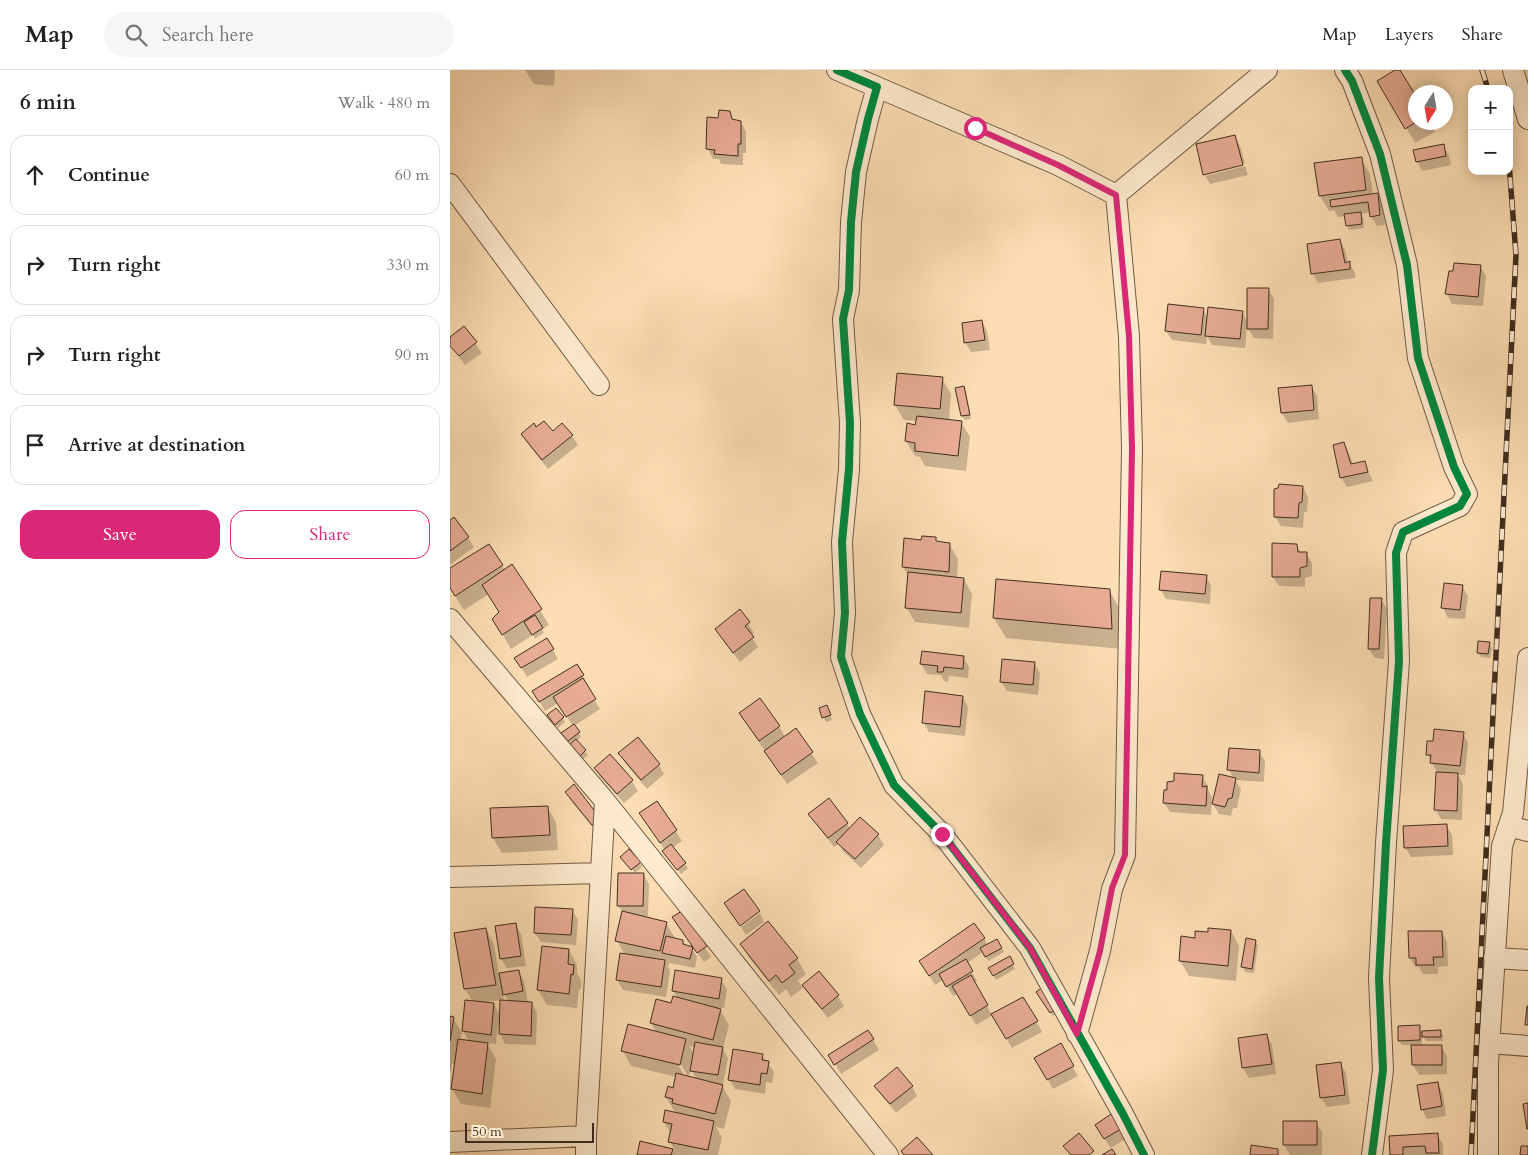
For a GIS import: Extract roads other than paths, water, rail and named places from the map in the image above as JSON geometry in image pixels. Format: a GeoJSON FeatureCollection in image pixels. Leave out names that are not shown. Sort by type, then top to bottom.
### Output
{"type":"FeatureCollection","features":[{"type":"Feature","properties":{"kind":"street"},"geometry":{"type":"LineString","coordinates":[[837,70],[1058,165],[1116,195]]}},
{"type":"Feature","properties":{"kind":"street"},"geometry":{"type":"LineString","coordinates":[[1116,195],[1267,70]]}},
{"type":"Feature","properties":{"kind":"street"},"geometry":{"type":"LineString","coordinates":[[1345,70],[1352,81],[1380,154],[1407,265],[1418,358],[1454,467],[1467,494],[1460,506],[1403,532],[1396,553],[1399,661],[1386,843],[1379,978],[1383,1070],[1372,1155]]}},
{"type":"Feature","properties":{"kind":"street"},"geometry":{"type":"LineString","coordinates":[[1513,70],[1528,119]]}},
{"type":"Feature","properties":{"kind":"street"},"geometry":{"type":"LineString","coordinates":[[877,87],[856,172],[851,222],[849,290],[843,318],[850,422],[849,468],[842,542],[845,612],[841,656],[860,714],[894,785],[942,834],[1030,948],[1144,1155]]}},
{"type":"Feature","properties":{"kind":"street"},"geometry":{"type":"LineString","coordinates":[[450,184],[599,385]]}},
{"type":"Feature","properties":{"kind":"street"},"geometry":{"type":"LineString","coordinates":[[1077,1034],[1100,951],[1112,888],[1125,855],[1132,448],[1129,336],[1116,195]]}},
{"type":"Feature","properties":{"kind":"street"},"geometry":{"type":"LineString","coordinates":[[450,619],[605,801],[888,1155]]}},
{"type":"Feature","properties":{"kind":"street"},"geometry":{"type":"LineString","coordinates":[[1488,1155],[1488,1064],[1502,846],[1518,829],[1513,813],[1528,658]]}},
{"type":"Feature","properties":{"kind":"street"},"geometry":{"type":"LineString","coordinates":[[450,1142],[586,1146],[605,801]]}},
{"type":"Feature","properties":{"kind":"street"},"geometry":{"type":"LineString","coordinates":[[450,877],[601,873]]}},
{"type":"Feature","properties":{"kind":"street"},"geometry":{"type":"LineString","coordinates":[[1494,958],[1528,960]]}},
{"type":"Feature","properties":{"kind":"street"},"geometry":{"type":"LineString","coordinates":[[1490,1043],[1528,1046]]}},
{"type":"Feature","properties":{"kind":"railway"},"geometry":{"type":"LineString","coordinates":[[1482,70],[1487,85]]}},
{"type":"Feature","properties":{"kind":"railway"},"geometry":{"type":"LineString","coordinates":[[1471,1155],[1516,255],[1510,175]]}}]}
